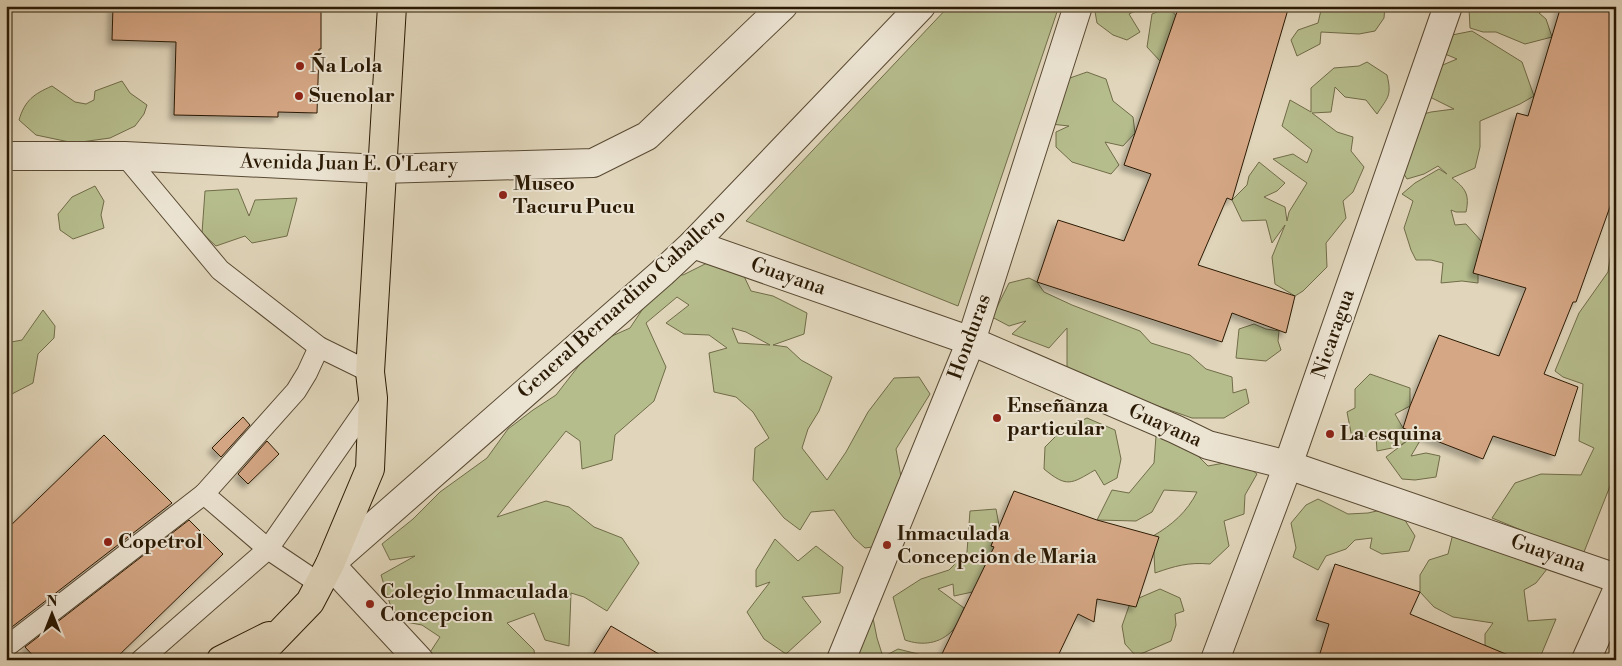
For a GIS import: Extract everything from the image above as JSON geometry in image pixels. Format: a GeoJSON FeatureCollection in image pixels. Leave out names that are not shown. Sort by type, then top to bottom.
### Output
{"type":"FeatureCollection","features":[{"type":"Feature","properties":{"kind":"highway"},"geometry":{"type":"LineString","coordinates":[[255,659],[310,602],[325,574],[370,469],[371,385],[381,169],[392,6]]}},
{"type":"Feature","properties":{"kind":"highway"},"geometry":{"type":"LineString","coordinates":[[221,660],[284,629]]}},
{"type":"Feature","properties":{"kind":"street","name":"Avenida Juan E. O'Leary"},"geometry":{"type":"LineString","coordinates":[[6,156],[125,156],[381,169],[593,164],[647,136],[783,6]]}},
{"type":"Feature","properties":{"kind":"street","name":"General Bernardino Caballero"},"geometry":{"type":"LineString","coordinates":[[325,574],[693,244],[921,6]]}},
{"type":"Feature","properties":{"kind":"street","name":"Honduras"},"geometry":{"type":"LineString","coordinates":[[841,660],[971,341],[1078,6]]}},
{"type":"Feature","properties":{"kind":"street","name":"Nicaragua"},"geometry":{"type":"LineString","coordinates":[[1215,660],[1288,465],[1448,6]]}},
{"type":"Feature","properties":{"kind":"street","name":"Guayana"},"geometry":{"type":"LineString","coordinates":[[693,244],[971,341],[1208,445],[1288,465],[1616,578]]}},
{"type":"Feature","properties":{"kind":"street"},"geometry":{"type":"LineString","coordinates":[[325,574],[419,660]]}},
{"type":"Feature","properties":{"kind":"street"},"geometry":{"type":"LineString","coordinates":[[1586,660],[1616,593]]}},
{"type":"Feature","properties":{"kind":"lane"},"geometry":{"type":"LineString","coordinates":[[125,156],[220,270],[371,385],[268,549],[141,660]]}},
{"type":"Feature","properties":{"kind":"lane"},"geometry":{"type":"LineString","coordinates":[[6,646],[204,494],[296,391],[319,347]]}},
{"type":"Feature","properties":{"kind":"lane"},"geometry":{"type":"LineString","coordinates":[[204,494],[268,549],[325,574]]}},
{"type":"Feature","properties":{"kind":"green space"},"geometry":{"type":"Polygon","coordinates":[[[949,6],[1059,6],[958,306],[746,221],[949,6]]]}},
{"type":"Feature","properties":{"kind":"green space"},"geometry":{"type":"Polygon","coordinates":[[[1094,6],[1145,6],[1129,14],[1140,32],[1127,40],[1113,35],[1097,23],[1094,6]]]}},
{"type":"Feature","properties":{"kind":"green space"},"geometry":{"type":"Polygon","coordinates":[[[1167,6],[1172,6],[1168,8],[1175,14],[1179,27],[1178,34],[1160,61],[1147,47],[1152,14],[1167,8],[1167,6]]]}},
{"type":"Feature","properties":{"kind":"green space"},"geometry":{"type":"Polygon","coordinates":[[[1322,6],[1385,6],[1384,18],[1375,31],[1359,34],[1321,32],[1320,44],[1297,56],[1291,40],[1298,30],[1318,23],[1322,6]]]}},
{"type":"Feature","properties":{"kind":"green space"},"geometry":{"type":"Polygon","coordinates":[[[1476,6],[1551,6],[1539,13],[1546,19],[1552,37],[1525,44],[1496,32],[1483,32],[1470,28],[1469,8],[1476,6]]]}},
{"type":"Feature","properties":{"kind":"green space"},"geometry":{"type":"Polygon","coordinates":[[[1472,31],[1522,62],[1534,96],[1480,121],[1480,147],[1475,168],[1452,178],[1460,185],[1467,196],[1466,212],[1451,210],[1455,225],[1466,224],[1482,242],[1478,255],[1478,283],[1462,281],[1441,283],[1443,263],[1431,260],[1416,260],[1411,250],[1404,228],[1413,201],[1402,194],[1415,183],[1439,169],[1447,174],[1438,166],[1424,174],[1407,179],[1395,159],[1409,118],[1431,112],[1454,109],[1426,95],[1426,72],[1457,59],[1433,49],[1447,36],[1472,31]]]}},
{"type":"Feature","properties":{"kind":"green space"},"geometry":{"type":"Polygon","coordinates":[[[1367,62],[1387,75],[1388,96],[1377,114],[1366,100],[1345,97],[1335,87],[1331,112],[1312,113],[1337,132],[1353,137],[1351,151],[1364,167],[1353,192],[1343,201],[1346,218],[1326,243],[1327,267],[1303,291],[1295,296],[1275,284],[1272,257],[1285,225],[1272,243],[1266,220],[1242,221],[1232,200],[1247,185],[1249,176],[1259,162],[1285,183],[1277,191],[1264,197],[1285,207],[1287,221],[1289,212],[1307,183],[1273,159],[1293,154],[1307,163],[1312,150],[1282,126],[1290,100],[1311,112],[1311,88],[1334,68],[1359,66],[1367,62]]]}},
{"type":"Feature","properties":{"kind":"green space"},"geometry":{"type":"Polygon","coordinates":[[[1087,72],[1106,79],[1113,101],[1133,117],[1135,133],[1123,146],[1105,142],[1119,165],[1111,174],[1072,162],[1056,147],[1056,132],[1069,126],[1051,124],[1053,84],[1087,72]]]}},
{"type":"Feature","properties":{"kind":"green space"},"geometry":{"type":"Polygon","coordinates":[[[122,81],[130,93],[147,105],[144,114],[135,126],[110,138],[74,143],[36,135],[19,120],[24,107],[31,98],[52,86],[75,102],[86,104],[94,100],[95,91],[122,81]]]}},
{"type":"Feature","properties":{"kind":"green space"},"geometry":{"type":"Polygon","coordinates":[[[95,186],[104,201],[101,215],[104,228],[73,239],[60,230],[58,214],[72,197],[95,186]]]}},
{"type":"Feature","properties":{"kind":"green space"},"geometry":{"type":"Polygon","coordinates":[[[238,189],[249,216],[255,200],[297,198],[287,236],[252,243],[245,236],[216,246],[202,233],[205,191],[238,189]]]}},
{"type":"Feature","properties":{"kind":"green space"},"geometry":{"type":"Polygon","coordinates":[[[1616,218],[1616,471],[1584,552],[1565,548],[1492,518],[1515,483],[1541,474],[1581,475],[1594,448],[1579,441],[1583,384],[1563,377],[1555,371],[1579,313],[1608,272],[1616,218]]]}},
{"type":"Feature","properties":{"kind":"green space"},"geometry":{"type":"Polygon","coordinates":[[[709,262],[742,272],[751,291],[773,296],[807,313],[804,334],[773,345],[787,347],[801,360],[832,377],[819,411],[808,429],[802,448],[827,480],[846,452],[868,412],[894,378],[919,377],[930,394],[896,449],[901,477],[887,545],[865,548],[854,538],[834,510],[811,512],[800,530],[784,518],[753,480],[755,448],[769,438],[753,412],[736,397],[714,392],[709,353],[727,348],[709,335],[684,334],[666,323],[689,305],[677,297],[646,323],[666,367],[654,401],[615,435],[612,460],[582,469],[580,441],[566,431],[497,517],[546,501],[569,507],[594,527],[622,538],[639,563],[607,611],[584,597],[571,593],[569,646],[545,640],[534,613],[507,623],[534,650],[535,660],[425,660],[440,637],[422,625],[395,620],[381,575],[415,556],[390,560],[382,544],[413,519],[440,492],[487,458],[508,429],[556,395],[584,359],[601,341],[630,328],[644,307],[662,273],[683,275],[709,262]],[[732,328],[738,343],[770,345],[746,332],[732,328]]]}},
{"type":"Feature","properties":{"kind":"green space"},"geometry":{"type":"Polygon","coordinates":[[[1029,278],[1037,282],[1044,292],[1072,305],[1140,331],[1151,343],[1190,355],[1206,369],[1232,377],[1233,393],[1246,389],[1249,403],[1224,418],[1192,418],[1067,374],[1067,328],[1049,348],[1012,334],[1026,321],[1009,326],[992,317],[1009,283],[1029,278]]]}},
{"type":"Feature","properties":{"kind":"green space"},"geometry":{"type":"Polygon","coordinates":[[[43,310],[55,326],[54,338],[38,354],[33,383],[10,395],[6,393],[6,343],[22,340],[43,310]]]}},
{"type":"Feature","properties":{"kind":"green space"},"geometry":{"type":"Polygon","coordinates":[[[1254,324],[1266,329],[1279,331],[1278,341],[1281,350],[1266,361],[1236,358],[1239,329],[1254,324]]]}},
{"type":"Feature","properties":{"kind":"green space"},"geometry":{"type":"Polygon","coordinates":[[[1370,374],[1410,388],[1410,406],[1395,414],[1403,428],[1421,439],[1411,456],[1426,453],[1440,456],[1436,477],[1415,480],[1402,479],[1386,457],[1407,441],[1397,447],[1377,451],[1376,435],[1352,438],[1347,412],[1355,408],[1355,389],[1370,374]]]}},
{"type":"Feature","properties":{"kind":"green space"},"geometry":{"type":"Polygon","coordinates":[[[1087,418],[1115,430],[1121,459],[1117,478],[1104,485],[1095,470],[1069,482],[1058,479],[1044,469],[1045,447],[1062,430],[1087,418]]]}},
{"type":"Feature","properties":{"kind":"green space"},"geometry":{"type":"Polygon","coordinates":[[[1156,436],[1195,453],[1208,466],[1240,460],[1257,474],[1245,495],[1244,514],[1224,521],[1229,546],[1210,564],[1182,565],[1155,573],[1153,536],[1189,506],[1197,492],[1164,490],[1152,512],[1136,521],[1097,520],[1112,490],[1129,493],[1154,463],[1156,436]]]}},
{"type":"Feature","properties":{"kind":"green space"},"geometry":{"type":"Polygon","coordinates":[[[1318,499],[1348,514],[1381,510],[1401,514],[1415,536],[1409,551],[1382,554],[1370,548],[1372,538],[1355,540],[1346,549],[1326,556],[1318,570],[1293,557],[1296,548],[1291,523],[1306,505],[1318,499]]]}},
{"type":"Feature","properties":{"kind":"green space"},"geometry":{"type":"Polygon","coordinates":[[[996,509],[999,525],[991,546],[998,548],[991,588],[954,596],[953,584],[938,589],[964,608],[955,628],[948,635],[937,641],[918,643],[905,640],[893,597],[921,579],[949,570],[967,552],[970,511],[996,509]]]}},
{"type":"Feature","properties":{"kind":"green space"},"geometry":{"type":"Polygon","coordinates":[[[1455,525],[1547,569],[1536,583],[1524,590],[1528,621],[1556,619],[1539,660],[1485,659],[1485,634],[1493,623],[1453,617],[1434,607],[1420,592],[1420,575],[1429,560],[1448,554],[1455,525]]]}},
{"type":"Feature","properties":{"kind":"green space"},"geometry":{"type":"Polygon","coordinates":[[[775,539],[798,561],[816,546],[843,567],[840,593],[802,597],[821,622],[786,654],[764,639],[747,612],[770,582],[756,587],[756,570],[775,539]]]}},
{"type":"Feature","properties":{"kind":"green space"},"geometry":{"type":"Polygon","coordinates":[[[1160,589],[1180,598],[1184,611],[1175,614],[1176,625],[1171,641],[1136,656],[1125,644],[1122,626],[1129,606],[1139,598],[1160,589]]]}},
{"type":"Feature","properties":{"kind":"green space"},"geometry":{"type":"Polygon","coordinates":[[[873,618],[883,657],[898,649],[926,656],[927,660],[851,660],[848,644],[873,618]]]}},
{"type":"Feature","properties":{"kind":"building"},"geometry":{"type":"Polygon","coordinates":[[[113,6],[321,6],[321,49],[319,49],[317,113],[278,112],[278,117],[174,115],[176,42],[112,40],[113,6]]]}},
{"type":"Feature","properties":{"kind":"building"},"geometry":{"type":"Polygon","coordinates":[[[1179,6],[1289,6],[1232,200],[1227,198],[1198,265],[1295,296],[1286,333],[1232,313],[1222,342],[1037,282],[1058,220],[1124,241],[1151,174],[1124,165],[1179,6]]]}},
{"type":"Feature","properties":{"kind":"building"},"geometry":{"type":"Polygon","coordinates":[[[1561,6],[1616,6],[1616,190],[1576,302],[1573,302],[1544,374],[1578,387],[1555,456],[1493,436],[1483,459],[1403,428],[1439,335],[1499,356],[1526,288],[1473,273],[1517,113],[1528,116],[1561,6]]]}},
{"type":"Feature","properties":{"kind":"building"},"geometry":{"type":"Polygon","coordinates":[[[243,417],[250,425],[221,457],[212,448],[243,417]]]}},
{"type":"Feature","properties":{"kind":"building"},"geometry":{"type":"Polygon","coordinates":[[[104,435],[172,503],[8,630],[6,628],[6,530],[104,435]]]}},
{"type":"Feature","properties":{"kind":"building"},"geometry":{"type":"Polygon","coordinates":[[[267,441],[279,454],[248,484],[238,474],[267,441]]]}},
{"type":"Feature","properties":{"kind":"building"},"geometry":{"type":"Polygon","coordinates":[[[1014,491],[1097,520],[1159,537],[1136,607],[1097,599],[1094,622],[1078,614],[1056,660],[939,660],[994,547],[991,546],[1014,491]]]}},
{"type":"Feature","properties":{"kind":"building"},"geometry":{"type":"Polygon","coordinates":[[[189,520],[223,554],[114,660],[37,660],[25,647],[189,520]]]}},
{"type":"Feature","properties":{"kind":"building"},"geometry":{"type":"Polygon","coordinates":[[[1335,564],[1420,592],[1410,614],[1520,660],[1318,660],[1329,624],[1316,620],[1335,564]]]}},
{"type":"Feature","properties":{"kind":"building"},"geometry":{"type":"Polygon","coordinates":[[[611,626],[669,660],[590,660],[611,626]]]}},
{"type":"Feature","properties":{"kind":"place","name":"Ña Lola"},"geometry":{"type":"Point","coordinates":[300,66]}},
{"type":"Feature","properties":{"kind":"place","name":"Suenolar"},"geometry":{"type":"Point","coordinates":[299,96]}},
{"type":"Feature","properties":{"kind":"place","name":"Museo Tacuru Pucu"},"geometry":{"type":"Point","coordinates":[503,195]}},
{"type":"Feature","properties":{"kind":"place","name":"Enseñanza particular"},"geometry":{"type":"Point","coordinates":[997,418]}},
{"type":"Feature","properties":{"kind":"place","name":"La esquina"},"geometry":{"type":"Point","coordinates":[1330,434]}},
{"type":"Feature","properties":{"kind":"place","name":"Copetrol"},"geometry":{"type":"Point","coordinates":[108,542]}},
{"type":"Feature","properties":{"kind":"place","name":"Inmaculada Concepcion de Maria"},"geometry":{"type":"Point","coordinates":[887,545]}},
{"type":"Feature","properties":{"kind":"place","name":"Colegio Inmaculada Concepcion"},"geometry":{"type":"Point","coordinates":[370,604]}}]}
